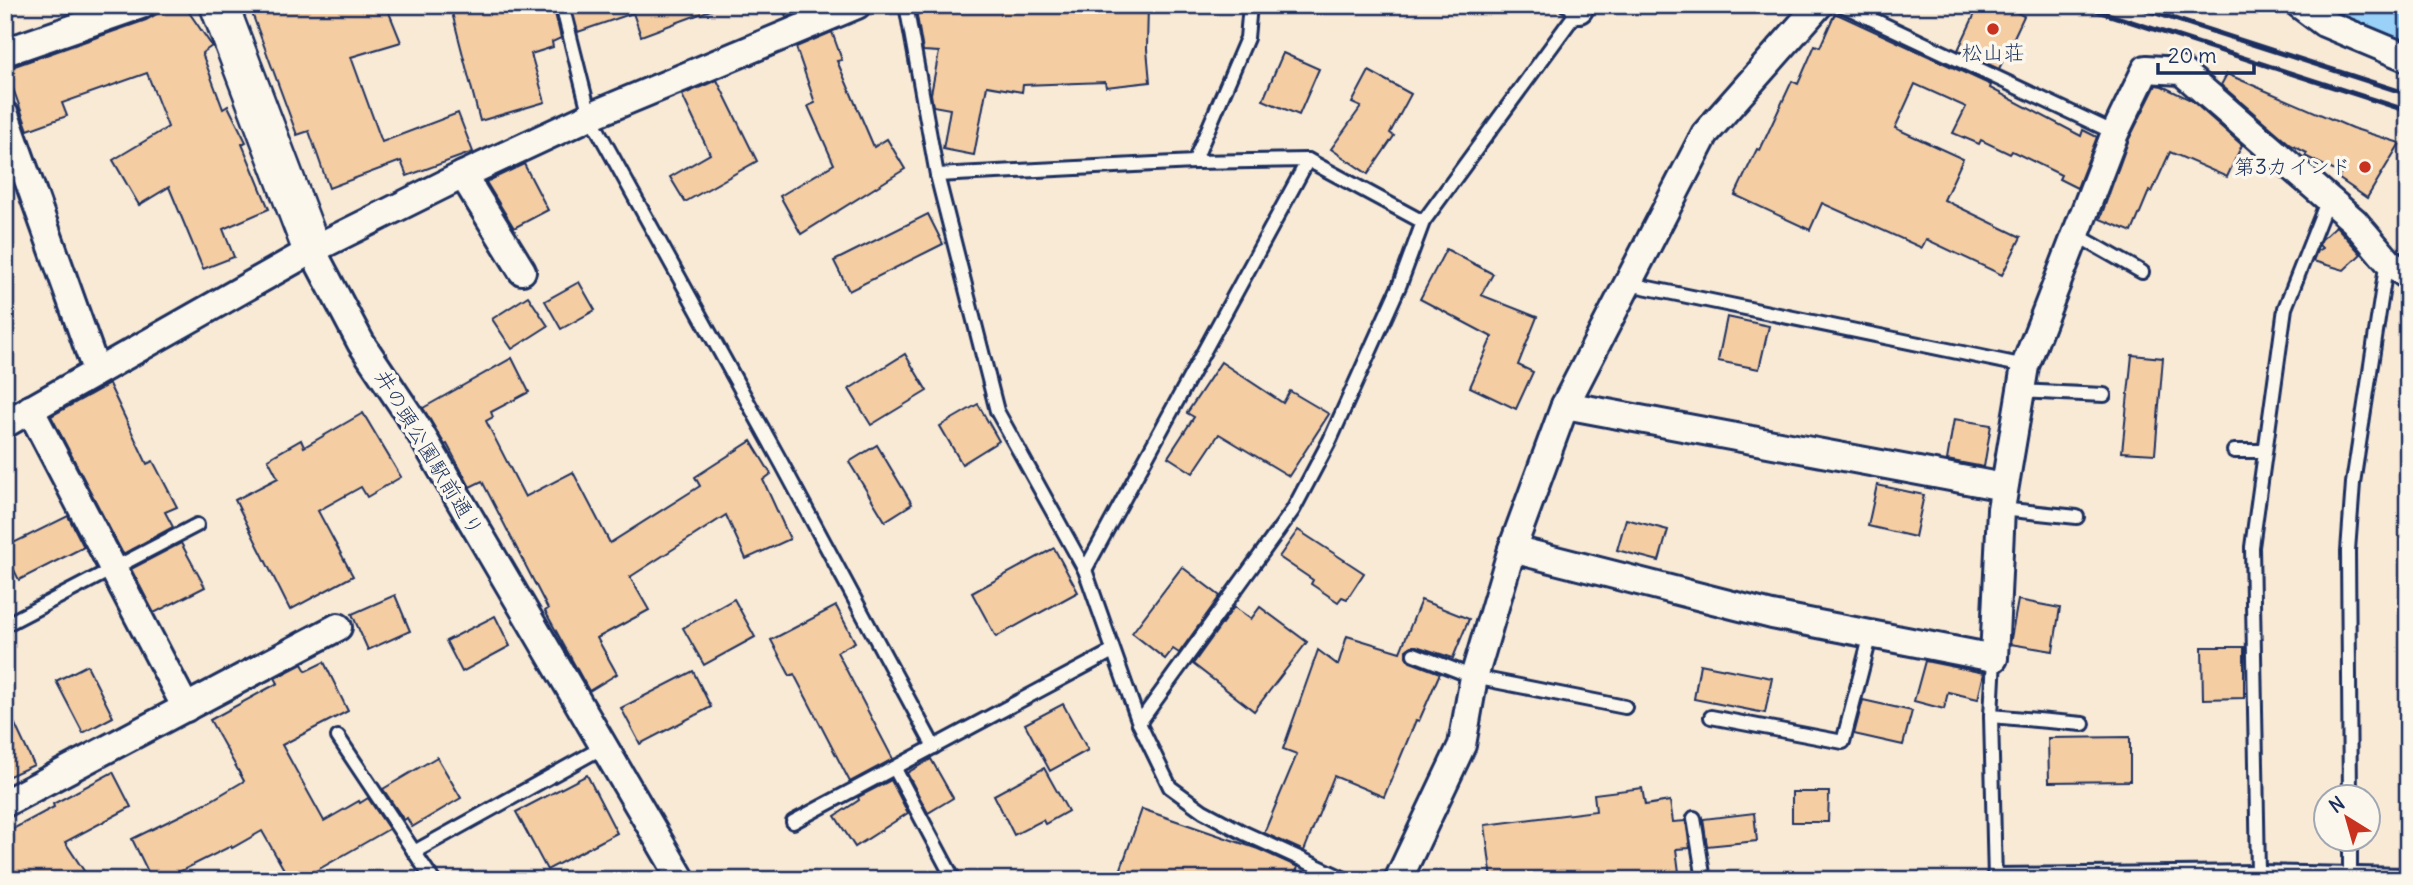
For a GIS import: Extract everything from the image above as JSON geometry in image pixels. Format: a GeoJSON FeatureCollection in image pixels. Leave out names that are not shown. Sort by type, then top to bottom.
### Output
{"type":"FeatureCollection","features":[{"type":"Feature","properties":{"kind":"street"},"geometry":{"type":"LineString","coordinates":[[5,52],[141,5]]}},
{"type":"Feature","properties":{"kind":"street","name":"井の頭公園駅前通り"},"geometry":{"type":"LineString","coordinates":[[219,5],[313,250],[361,343],[415,424],[682,880]]}},
{"type":"Feature","properties":{"kind":"street"},"geometry":{"type":"LineString","coordinates":[[5,424],[96,370],[313,250],[463,175],[590,116],[857,5]]}},
{"type":"Feature","properties":{"kind":"street"},"geometry":{"type":"LineString","coordinates":[[1398,880],[1462,745],[1474,677],[1512,549],[1565,405],[1705,134],[1819,5]]}},
{"type":"Feature","properties":{"kind":"street"},"geometry":{"type":"LineString","coordinates":[[2300,5],[2324,23],[2408,58]]}},
{"type":"Feature","properties":{"kind":"street"},"geometry":{"type":"LineString","coordinates":[[1512,549],[1772,614],[1994,658],[2003,498],[2023,379],[2115,133],[2146,69],[2181,71],[2354,221],[2387,260],[2408,276]]}},
{"type":"Feature","properties":{"kind":"street"},"geometry":{"type":"LineString","coordinates":[[5,115],[96,370]]}},
{"type":"Feature","properties":{"kind":"street"},"geometry":{"type":"LineString","coordinates":[[463,175],[522,271]]}},
{"type":"Feature","properties":{"kind":"street"},"geometry":{"type":"LineString","coordinates":[[1565,405],[2003,498]]}},
{"type":"Feature","properties":{"kind":"street"},"geometry":{"type":"LineString","coordinates":[[30,409],[187,708]]}},
{"type":"Feature","properties":{"kind":"street"},"geometry":{"type":"LineString","coordinates":[[5,803],[338,627]]}},
{"type":"Feature","properties":{"kind":"lane"},"geometry":{"type":"LineString","coordinates":[[562,5],[590,116],[934,747]]}},
{"type":"Feature","properties":{"kind":"lane"},"geometry":{"type":"LineString","coordinates":[[906,5],[937,175],[997,411],[1085,570],[1139,723],[1170,787],[1203,811],[1244,833],[1348,880]]}},
{"type":"Feature","properties":{"kind":"lane"},"geometry":{"type":"LineString","coordinates":[[1194,162],[1247,38],[1250,5]]}},
{"type":"Feature","properties":{"kind":"lane"},"geometry":{"type":"LineString","coordinates":[[1842,5],[2115,133]]}},
{"type":"Feature","properties":{"kind":"lane"},"geometry":{"type":"LineString","coordinates":[[1139,723],[1293,510],[1329,440],[1390,308],[1423,222],[1575,7]]}},
{"type":"Feature","properties":{"kind":"lane"},"geometry":{"type":"LineString","coordinates":[[937,175],[1194,162],[1308,160],[1423,222]]}},
{"type":"Feature","properties":{"kind":"lane"},"geometry":{"type":"LineString","coordinates":[[1085,570],[1308,160]]}},
{"type":"Feature","properties":{"kind":"lane"},"geometry":{"type":"LineString","coordinates":[[2258,872],[2252,547],[2285,308],[2328,199]]}},
{"type":"Feature","properties":{"kind":"lane"},"geometry":{"type":"LineString","coordinates":[[2076,234],[2142,272]]}},
{"type":"Feature","properties":{"kind":"lane"},"geometry":{"type":"LineString","coordinates":[[2350,784],[2348,551],[2353,483],[2387,260]]}},
{"type":"Feature","properties":{"kind":"lane"},"geometry":{"type":"LineString","coordinates":[[1629,284],[2104,396]]}},
{"type":"Feature","properties":{"kind":"lane"},"geometry":{"type":"LineString","coordinates":[[2234,451],[2265,451]]}},
{"type":"Feature","properties":{"kind":"lane"},"geometry":{"type":"LineString","coordinates":[[2003,498],[2077,517]]}},
{"type":"Feature","properties":{"kind":"lane"},"geometry":{"type":"LineString","coordinates":[[5,625],[197,525]]}},
{"type":"Feature","properties":{"kind":"lane"},"geometry":{"type":"LineString","coordinates":[[1711,717],[1843,742],[1871,634]]}},
{"type":"Feature","properties":{"kind":"lane"},"geometry":{"type":"LineString","coordinates":[[793,822],[1114,651]]}},
{"type":"Feature","properties":{"kind":"lane"},"geometry":{"type":"LineString","coordinates":[[1414,654],[1474,677],[1625,708]]}},
{"type":"Feature","properties":{"kind":"lane"},"geometry":{"type":"LineString","coordinates":[[1994,658],[1994,877],[2258,872],[2278,876],[2408,875]]}},
{"type":"Feature","properties":{"kind":"lane"},"geometry":{"type":"LineString","coordinates":[[1992,716],[2083,724]]}},
{"type":"Feature","properties":{"kind":"lane"},"geometry":{"type":"LineString","coordinates":[[338,737],[433,880]]}},
{"type":"Feature","properties":{"kind":"lane"},"geometry":{"type":"LineString","coordinates":[[414,852],[605,746]]}},
{"type":"Feature","properties":{"kind":"lane"},"geometry":{"type":"LineString","coordinates":[[895,769],[954,880]]}},
{"type":"Feature","properties":{"kind":"lane"},"geometry":{"type":"LineString","coordinates":[[1694,818],[1704,880]]}},
{"type":"Feature","properties":{"kind":"lane"},"geometry":{"type":"LineString","coordinates":[[2350,854],[2350,874]]}},
{"type":"Feature","properties":{"kind":"building"},"geometry":{"type":"Polygon","coordinates":[[[173,5],[184,5],[212,46],[202,53],[223,109],[228,106],[246,142],[242,144],[269,209],[223,229],[234,257],[203,269],[169,187],[139,205],[113,160],[168,127],[147,73],[62,103],[67,116],[28,130],[6,69],[146,20],[173,5]]]}},
{"type":"Feature","properties":{"kind":"building"},"geometry":{"type":"Polygon","coordinates":[[[249,5],[386,5],[401,42],[351,57],[382,142],[458,113],[473,152],[407,176],[401,161],[329,188],[309,131],[297,135],[249,5]]]}},
{"type":"Feature","properties":{"kind":"building"},"geometry":{"type":"Polygon","coordinates":[[[450,5],[553,5],[561,38],[552,42],[553,47],[531,54],[545,102],[480,121],[450,5]]]}},
{"type":"Feature","properties":{"kind":"building"},"geometry":{"type":"Polygon","coordinates":[[[571,5],[716,5],[716,8],[641,36],[633,13],[578,32],[571,5]]]}},
{"type":"Feature","properties":{"kind":"building"},"geometry":{"type":"Polygon","coordinates":[[[782,5],[815,5],[786,17],[782,5]]]}},
{"type":"Feature","properties":{"kind":"building"},"geometry":{"type":"Polygon","coordinates":[[[918,5],[1148,5],[1147,49],[1150,82],[1106,87],[1105,82],[1023,85],[1022,92],[987,86],[974,155],[943,149],[950,109],[933,106],[931,94],[939,52],[923,51],[917,16],[918,5]]]}},
{"type":"Feature","properties":{"kind":"building","name":"松山荘"},"geometry":{"type":"Polygon","coordinates":[[[1979,5],[2001,5],[2024,16],[1999,69],[1958,50],[1979,5]]]}},
{"type":"Feature","properties":{"kind":"building"},"geometry":{"type":"Polygon","coordinates":[[[1835,13],[1991,85],[1990,88],[2081,136],[2083,130],[2097,137],[2077,188],[2059,179],[2061,175],[2012,151],[2010,154],[1981,140],[1979,144],[1953,133],[1966,107],[1915,84],[1895,128],[1963,159],[1944,200],[2021,237],[2002,275],[1926,239],[1922,248],[1822,203],[1810,230],[1735,195],[1757,149],[1760,150],[1792,81],[1798,84],[1815,45],[1820,47],[1835,13]]]}},
{"type":"Feature","properties":{"kind":"building"},"geometry":{"type":"Polygon","coordinates":[[[832,32],[842,60],[837,61],[874,147],[887,139],[905,169],[801,234],[780,196],[834,164],[808,106],[815,103],[796,47],[832,32]]]}},
{"type":"Feature","properties":{"kind":"building"},"geometry":{"type":"Polygon","coordinates":[[[1283,53],[1319,69],[1299,115],[1263,100],[1283,53]]]}},
{"type":"Feature","properties":{"kind":"building"},"geometry":{"type":"Polygon","coordinates":[[[1369,71],[1411,94],[1390,133],[1394,136],[1368,174],[1331,149],[1361,107],[1352,103],[1369,71]]]}},
{"type":"Feature","properties":{"kind":"building"},"geometry":{"type":"Polygon","coordinates":[[[2227,74],[2352,128],[2400,143],[2367,198],[2338,178],[2341,174],[2305,156],[2307,153],[2291,145],[2221,85],[2227,74]]]}},
{"type":"Feature","properties":{"kind":"building"},"geometry":{"type":"Polygon","coordinates":[[[717,80],[757,161],[685,202],[670,177],[710,154],[682,95],[717,80]]]}},
{"type":"Feature","properties":{"kind":"building"},"geometry":{"type":"Polygon","coordinates":[[[2156,85],[2191,100],[2242,145],[2227,177],[2170,152],[2152,192],[2149,191],[2132,232],[2100,219],[2129,139],[2156,85]]]}},
{"type":"Feature","properties":{"kind":"building"},"geometry":{"type":"Polygon","coordinates":[[[524,164],[548,210],[514,228],[486,182],[524,164]]]}},
{"type":"Feature","properties":{"kind":"building"},"geometry":{"type":"Polygon","coordinates":[[[928,214],[943,244],[849,291],[834,261],[928,214]]]}},
{"type":"Feature","properties":{"kind":"building"},"geometry":{"type":"Polygon","coordinates":[[[2336,226],[2361,254],[2344,270],[2313,261],[2317,251],[2322,248],[2319,245],[2322,239],[2336,226]]]}},
{"type":"Feature","properties":{"kind":"building"},"geometry":{"type":"Polygon","coordinates":[[[1446,249],[1493,274],[1481,295],[1537,317],[1518,365],[1533,372],[1516,409],[1470,387],[1492,337],[1420,299],[1446,249]]]}},
{"type":"Feature","properties":{"kind":"building"},"geometry":{"type":"Polygon","coordinates":[[[579,282],[595,310],[561,329],[545,301],[579,282]]]}},
{"type":"Feature","properties":{"kind":"building"},"geometry":{"type":"Polygon","coordinates":[[[528,296],[548,326],[512,349],[492,319],[528,296]]]}},
{"type":"Feature","properties":{"kind":"building"},"geometry":{"type":"Polygon","coordinates":[[[1727,317],[1769,326],[1759,369],[1718,361],[1727,317]]]}},
{"type":"Feature","properties":{"kind":"building"},"geometry":{"type":"Polygon","coordinates":[[[905,354],[927,391],[871,425],[849,389],[905,354]]]}},
{"type":"Feature","properties":{"kind":"building"},"geometry":{"type":"Polygon","coordinates":[[[2132,355],[2163,358],[2155,454],[2122,452],[2132,355]]]}},
{"type":"Feature","properties":{"kind":"building"},"geometry":{"type":"Polygon","coordinates":[[[512,358],[529,392],[491,412],[493,417],[486,421],[525,497],[573,472],[610,543],[700,486],[695,477],[751,441],[771,474],[763,480],[790,539],[746,559],[726,515],[630,577],[649,610],[597,638],[617,674],[589,691],[545,611],[548,609],[482,481],[470,487],[447,444],[445,445],[423,408],[512,358]]]}},
{"type":"Feature","properties":{"kind":"building"},"geometry":{"type":"Polygon","coordinates":[[[1221,362],[1283,403],[1290,391],[1329,414],[1289,476],[1219,434],[1193,473],[1168,457],[1194,417],[1187,413],[1221,362]]]}},
{"type":"Feature","properties":{"kind":"building"},"geometry":{"type":"Polygon","coordinates":[[[109,384],[147,464],[153,461],[177,507],[165,512],[173,527],[123,554],[51,416],[109,384]]]}},
{"type":"Feature","properties":{"kind":"building"},"geometry":{"type":"Polygon","coordinates":[[[978,404],[999,441],[962,464],[940,426],[978,404]]]}},
{"type":"Feature","properties":{"kind":"building"},"geometry":{"type":"Polygon","coordinates":[[[363,413],[401,477],[367,497],[361,487],[318,511],[353,576],[290,610],[235,500],[278,478],[268,459],[301,440],[304,447],[363,413]]]}},
{"type":"Feature","properties":{"kind":"building"},"geometry":{"type":"Polygon","coordinates":[[[1954,419],[1991,425],[1984,467],[1947,460],[1954,419]]]}},
{"type":"Feature","properties":{"kind":"building"},"geometry":{"type":"Polygon","coordinates":[[[877,445],[912,504],[885,521],[849,462],[877,445]]]}},
{"type":"Feature","properties":{"kind":"building"},"geometry":{"type":"Polygon","coordinates":[[[1877,485],[1924,495],[1915,537],[1868,526],[1877,485]]]}},
{"type":"Feature","properties":{"kind":"building"},"geometry":{"type":"Polygon","coordinates":[[[68,516],[84,547],[19,580],[5,547],[68,516]]]}},
{"type":"Feature","properties":{"kind":"building"},"geometry":{"type":"Polygon","coordinates":[[[1626,519],[1668,530],[1659,561],[1617,550],[1626,519]]]}},
{"type":"Feature","properties":{"kind":"building"},"geometry":{"type":"Polygon","coordinates":[[[1298,530],[1364,573],[1347,599],[1342,597],[1338,602],[1311,584],[1313,580],[1279,557],[1298,530]]]}},
{"type":"Feature","properties":{"kind":"building"},"geometry":{"type":"Polygon","coordinates":[[[181,543],[205,587],[154,613],[131,569],[181,543]]]}},
{"type":"Feature","properties":{"kind":"building"},"geometry":{"type":"Polygon","coordinates":[[[1054,548],[1078,592],[996,637],[972,593],[1054,548]]]}},
{"type":"Feature","properties":{"kind":"building"},"geometry":{"type":"Polygon","coordinates":[[[1182,567],[1220,596],[1179,653],[1173,649],[1165,659],[1132,633],[1182,567]]]}},
{"type":"Feature","properties":{"kind":"building"},"geometry":{"type":"Polygon","coordinates":[[[395,595],[410,631],[368,650],[352,614],[395,595]]]}},
{"type":"Feature","properties":{"kind":"building"},"geometry":{"type":"Polygon","coordinates":[[[734,599],[755,637],[704,665],[683,628],[734,599]]]}},
{"type":"Feature","properties":{"kind":"building"},"geometry":{"type":"Polygon","coordinates":[[[1421,600],[1469,619],[1453,658],[1416,646],[1406,650],[1410,662],[1440,673],[1419,721],[1416,720],[1384,797],[1334,776],[1304,851],[1264,833],[1297,754],[1283,749],[1318,650],[1338,665],[1347,636],[1400,652],[1421,600]]]}},
{"type":"Feature","properties":{"kind":"building"},"geometry":{"type":"Polygon","coordinates":[[[2018,600],[2060,608],[2053,651],[2010,644],[2018,600]]]}},
{"type":"Feature","properties":{"kind":"building"},"geometry":{"type":"Polygon","coordinates":[[[836,606],[855,642],[837,652],[893,759],[850,782],[794,674],[790,676],[771,640],[836,606]]]}},
{"type":"Feature","properties":{"kind":"building"},"geometry":{"type":"Polygon","coordinates":[[[1234,607],[1251,619],[1260,607],[1307,642],[1254,711],[1193,664],[1234,607]]]}},
{"type":"Feature","properties":{"kind":"building"},"geometry":{"type":"Polygon","coordinates":[[[495,616],[510,646],[462,672],[446,641],[495,616]]]}},
{"type":"Feature","properties":{"kind":"building"},"geometry":{"type":"Polygon","coordinates":[[[2202,647],[2244,647],[2244,698],[2203,699],[2202,647]]]}},
{"type":"Feature","properties":{"kind":"building"},"geometry":{"type":"Polygon","coordinates":[[[1925,661],[1984,673],[1978,699],[1948,692],[1944,709],[1914,701],[1925,661]]]}},
{"type":"Feature","properties":{"kind":"building"},"geometry":{"type":"Polygon","coordinates":[[[324,662],[348,711],[282,745],[324,821],[368,798],[389,829],[300,880],[290,880],[262,831],[163,880],[152,880],[132,839],[210,801],[244,781],[210,720],[278,683],[275,678],[302,664],[306,671],[324,662]]]}},
{"type":"Feature","properties":{"kind":"building"},"geometry":{"type":"Polygon","coordinates":[[[1700,664],[1772,678],[1765,713],[1694,699],[1700,664]]]}},
{"type":"Feature","properties":{"kind":"building"},"geometry":{"type":"Polygon","coordinates":[[[87,665],[113,717],[83,733],[56,681],[87,665]]]}},
{"type":"Feature","properties":{"kind":"building"},"geometry":{"type":"Polygon","coordinates":[[[693,671],[711,707],[640,744],[621,708],[693,671]]]}},
{"type":"Feature","properties":{"kind":"building"},"geometry":{"type":"Polygon","coordinates":[[[1863,700],[1912,711],[1903,745],[1854,734],[1863,700]]]}},
{"type":"Feature","properties":{"kind":"building"},"geometry":{"type":"Polygon","coordinates":[[[5,703],[34,765],[5,778],[5,703]]]}},
{"type":"Feature","properties":{"kind":"building"},"geometry":{"type":"Polygon","coordinates":[[[1063,704],[1088,750],[1050,771],[1025,724],[1063,704]]]}},
{"type":"Feature","properties":{"kind":"building"},"geometry":{"type":"Polygon","coordinates":[[[2130,737],[2130,781],[2049,782],[2048,738],[2130,737]]]}},
{"type":"Feature","properties":{"kind":"building"},"geometry":{"type":"Polygon","coordinates":[[[437,757],[461,798],[412,827],[407,818],[404,820],[383,789],[437,757]]]}},
{"type":"Feature","properties":{"kind":"building"},"geometry":{"type":"Polygon","coordinates":[[[931,759],[953,798],[928,813],[907,773],[931,759]]]}},
{"type":"Feature","properties":{"kind":"building"},"geometry":{"type":"Polygon","coordinates":[[[1044,768],[1068,811],[1045,824],[1043,820],[1014,835],[994,795],[1044,768]]]}},
{"type":"Feature","properties":{"kind":"building"},"geometry":{"type":"Polygon","coordinates":[[[113,772],[131,807],[65,842],[90,880],[5,880],[5,833],[113,772]]]}},
{"type":"Feature","properties":{"kind":"building"},"geometry":{"type":"Polygon","coordinates":[[[587,775],[617,833],[547,870],[516,812],[587,775]]]}},
{"type":"Feature","properties":{"kind":"building"},"geometry":{"type":"Polygon","coordinates":[[[891,780],[908,813],[855,847],[835,816],[859,800],[858,797],[891,780]]]}},
{"type":"Feature","properties":{"kind":"building"},"geometry":{"type":"Polygon","coordinates":[[[1642,788],[1645,805],[1670,801],[1673,822],[1686,821],[1690,848],[1676,849],[1680,880],[1492,880],[1485,825],[1596,811],[1594,794],[1642,788]]]}},
{"type":"Feature","properties":{"kind":"building"},"geometry":{"type":"Polygon","coordinates":[[[1792,792],[1829,792],[1828,822],[1792,822],[1792,792]]]}},
{"type":"Feature","properties":{"kind":"building"},"geometry":{"type":"Polygon","coordinates":[[[1142,809],[1258,849],[1298,867],[1293,880],[1117,880],[1142,809]]]}},
{"type":"Feature","properties":{"kind":"building"},"geometry":{"type":"Polygon","coordinates":[[[1754,813],[1757,841],[1707,846],[1703,819],[1754,813]]]}},
{"type":"Feature","properties":{"kind":"waterway"},"geometry":{"type":"LineString","coordinates":[[2351,5],[2408,28]]}},
{"type":"Feature","properties":{"kind":"railway"},"geometry":{"type":"LineString","coordinates":[[2079,5],[2408,111]]}},
{"type":"Feature","properties":{"kind":"railway"},"geometry":{"type":"LineString","coordinates":[[2131,5],[2408,94]]}},
{"type":"Feature","properties":{"kind":"place","name":"松山荘"},"geometry":{"type":"Point","coordinates":[1993,29]}},
{"type":"Feature","properties":{"kind":"place","name":"第3カインド"},"geometry":{"type":"Point","coordinates":[2365,167]}}]}
